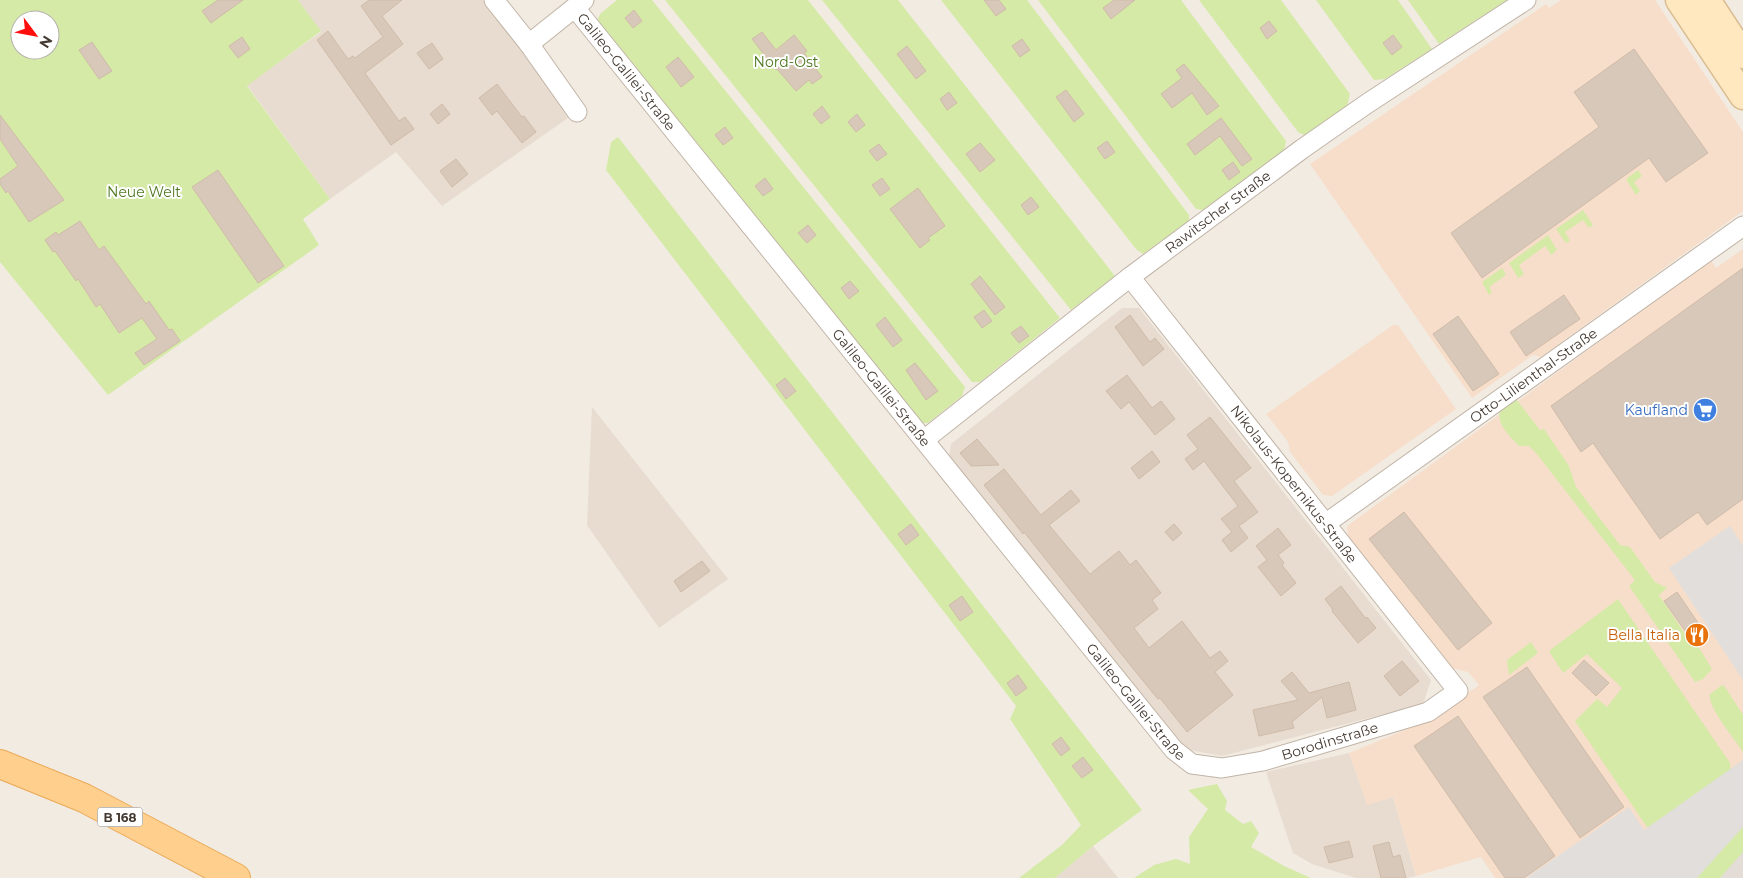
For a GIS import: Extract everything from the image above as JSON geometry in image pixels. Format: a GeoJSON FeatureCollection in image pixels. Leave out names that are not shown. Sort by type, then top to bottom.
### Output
{"type":"FeatureCollection","features":[{"type":"Feature","properties":{"kind":"main road","name":"B 168"},"geometry":{"type":"LineString","coordinates":[[0,764],[84,798],[236,878]]}},
{"type":"Feature","properties":{"kind":"street"},"geometry":{"type":"LineString","coordinates":[[494,0],[530,44],[577,112]]}},
{"type":"Feature","properties":{"kind":"street","name":"Rawitscher Straße"},"geometry":{"type":"LineString","coordinates":[[924,440],[1232,200],[1368,103],[1526,0]]}},
{"type":"Feature","properties":{"kind":"street"},"geometry":{"type":"LineString","coordinates":[[1679,0],[1743,96]]}},
{"type":"Feature","properties":{"kind":"street"},"geometry":{"type":"LineString","coordinates":[[1707,0],[1743,55]]}},
{"type":"Feature","properties":{"kind":"street"},"geometry":{"type":"LineString","coordinates":[[530,44],[581,2]]}},
{"type":"Feature","properties":{"kind":"street","name":"Galileo-Galilei-Straße"},"geometry":{"type":"LineString","coordinates":[[581,2],[924,440],[1174,750],[1192,764]]}},
{"type":"Feature","properties":{"kind":"street","name":"Otto-Lilienthal-Straße"},"geometry":{"type":"LineString","coordinates":[[1326,524],[1743,226]]}},
{"type":"Feature","properties":{"kind":"street","name":"Nikolaus-Kopernikus-Straße"},"geometry":{"type":"LineString","coordinates":[[1130,278],[1458,691]]}},
{"type":"Feature","properties":{"kind":"street","name":"Borodinstraße"},"geometry":{"type":"LineString","coordinates":[[1192,764],[1222,768],[1263,761],[1428,712],[1458,691]]}},
{"type":"Feature","properties":{"kind":"shaded area"},"geometry":{"type":"Polygon","coordinates":[[[298,0],[483,0],[531,59],[568,118],[442,206],[396,152],[330,199],[247,85],[321,32],[298,0]]]}},
{"type":"Feature","properties":{"kind":"shaded area"},"geometry":{"type":"Polygon","coordinates":[[[1561,0],[1655,0],[1743,132],[1743,211],[1541,357],[1533,355],[1472,398],[1310,164],[1546,4],[1549,8],[1561,0]]]}},
{"type":"Feature","properties":{"kind":"shaded area"},"geometry":{"type":"Polygon","coordinates":[[[1743,249],[1743,842],[1710,878],[1495,878],[1481,857],[1416,876],[1393,797],[1367,805],[1349,753],[1432,719],[1479,685],[1468,672],[1451,668],[1348,537],[1347,526],[1711,260],[1716,268],[1743,249]]]}},
{"type":"Feature","properties":{"kind":"shaded area"},"geometry":{"type":"Polygon","coordinates":[[[1122,308],[1139,308],[1431,680],[1423,704],[1222,756],[1180,748],[949,458],[951,444],[1122,308]]]}},
{"type":"Feature","properties":{"kind":"shaded area"},"geometry":{"type":"Polygon","coordinates":[[[1393,325],[1398,325],[1456,409],[1332,496],[1323,495],[1290,452],[1288,442],[1266,414],[1393,325]]]}},
{"type":"Feature","properties":{"kind":"shaded area"},"geometry":{"type":"Polygon","coordinates":[[[592,407],[728,579],[659,628],[587,525],[592,407]]]}},
{"type":"Feature","properties":{"kind":"shaded area"},"geometry":{"type":"Polygon","coordinates":[[[1730,526],[1743,546],[1743,680],[1669,568],[1730,526]]]}},
{"type":"Feature","properties":{"kind":"shaded area"},"geometry":{"type":"Polygon","coordinates":[[[1349,753],[1367,804],[1393,797],[1416,876],[1408,878],[1356,878],[1312,864],[1293,853],[1266,772],[1349,753]]]}},
{"type":"Feature","properties":{"kind":"shaded area"},"geometry":{"type":"Polygon","coordinates":[[[1743,760],[1743,827],[1697,878],[1526,878],[1629,807],[1644,830],[1743,760]]]}},
{"type":"Feature","properties":{"kind":"shaded area"},"geometry":{"type":"Polygon","coordinates":[[[1743,842],[1743,878],[1710,878],[1743,842]]]}},
{"type":"Feature","properties":{"kind":"shaded area"},"geometry":{"type":"Polygon","coordinates":[[[1093,846],[1118,878],[1055,878],[1093,846]]]}},
{"type":"Feature","properties":{"kind":"green space","name":"Neue Welt"},"geometry":{"type":"Polygon","coordinates":[[[0,0],[298,0],[321,31],[247,86],[330,199],[303,219],[319,245],[108,395],[0,262],[0,0]]]}},
{"type":"Feature","properties":{"kind":"green space","name":"Nord-Ost"},"geometry":{"type":"Polygon","coordinates":[[[617,0],[652,0],[965,387],[962,396],[928,423],[919,423],[595,26],[600,14],[617,0]]]}},
{"type":"Feature","properties":{"kind":"green space","name":"Nord-Ost"},"geometry":{"type":"Polygon","coordinates":[[[665,0],[808,0],[1060,318],[980,382],[972,382],[665,0]]]}},
{"type":"Feature","properties":{"kind":"green space","name":"Nord-Ost"},"geometry":{"type":"Polygon","coordinates":[[[822,0],[898,0],[1115,276],[1071,310],[822,0]]]}},
{"type":"Feature","properties":{"kind":"green space"},"geometry":{"type":"Polygon","coordinates":[[[941,0],[1027,0],[1189,215],[1189,221],[1143,254],[1136,249],[941,0]]]}},
{"type":"Feature","properties":{"kind":"green space"},"geometry":{"type":"Polygon","coordinates":[[[1038,0],[1181,0],[1286,141],[1284,151],[1203,210],[1196,209],[1038,0]]]}},
{"type":"Feature","properties":{"kind":"green space"},"geometry":{"type":"Polygon","coordinates":[[[1199,0],[1281,0],[1350,94],[1347,106],[1306,136],[1298,132],[1199,0]]]}},
{"type":"Feature","properties":{"kind":"green space"},"geometry":{"type":"Polygon","coordinates":[[[1316,0],[1398,0],[1432,49],[1385,79],[1374,80],[1316,0]]]}},
{"type":"Feature","properties":{"kind":"green space"},"geometry":{"type":"Polygon","coordinates":[[[1408,0],[1507,0],[1439,44],[1408,0]]]}},
{"type":"Feature","properties":{"kind":"green space"},"geometry":{"type":"Polygon","coordinates":[[[618,137],[1142,810],[1093,846],[1055,878],[1019,878],[1062,845],[1081,825],[1010,719],[1016,706],[606,170],[611,142],[618,137]]]}},
{"type":"Feature","properties":{"kind":"green space"},"geometry":{"type":"Polygon","coordinates":[[[1638,170],[1642,176],[1634,182],[1640,191],[1636,195],[1626,179],[1638,170]]]}},
{"type":"Feature","properties":{"kind":"green space"},"geometry":{"type":"Polygon","coordinates":[[[1583,210],[1593,225],[1589,228],[1583,220],[1565,232],[1570,241],[1566,243],[1556,229],[1583,210]]]}},
{"type":"Feature","properties":{"kind":"green space"},"geometry":{"type":"Polygon","coordinates":[[[1548,235],[1557,250],[1551,255],[1545,246],[1519,265],[1524,274],[1518,278],[1509,263],[1548,235]]]}},
{"type":"Feature","properties":{"kind":"green space"},"geometry":{"type":"Polygon","coordinates":[[[1502,268],[1506,275],[1489,287],[1492,292],[1489,295],[1482,282],[1502,268]]]}},
{"type":"Feature","properties":{"kind":"green space"},"geometry":{"type":"Polygon","coordinates":[[[1516,399],[1540,430],[1544,429],[1569,466],[1576,487],[1620,545],[1630,547],[1655,582],[1667,588],[1659,595],[1694,647],[1698,646],[1712,669],[1703,679],[1695,682],[1629,586],[1635,580],[1536,453],[1529,446],[1519,446],[1505,430],[1500,421],[1500,410],[1516,399]]]}},
{"type":"Feature","properties":{"kind":"green space"},"geometry":{"type":"Polygon","coordinates":[[[1618,599],[1730,763],[1731,774],[1649,830],[1575,721],[1597,699],[1607,707],[1622,688],[1587,654],[1563,673],[1549,651],[1618,599]]]}},
{"type":"Feature","properties":{"kind":"green space"},"geometry":{"type":"Polygon","coordinates":[[[1531,642],[1538,653],[1509,675],[1507,660],[1531,642]]]}},
{"type":"Feature","properties":{"kind":"green space"},"geometry":{"type":"Polygon","coordinates":[[[1722,685],[1743,715],[1743,752],[1717,715],[1710,700],[1710,694],[1722,685]]]}},
{"type":"Feature","properties":{"kind":"green space"},"geometry":{"type":"Polygon","coordinates":[[[1217,784],[1227,801],[1225,810],[1243,824],[1251,821],[1259,833],[1251,847],[1284,866],[1311,878],[1134,878],[1154,865],[1176,859],[1190,864],[1189,837],[1208,809],[1188,790],[1217,784]]]}},
{"type":"Feature","properties":{"kind":"green space"},"geometry":{"type":"Polygon","coordinates":[[[1743,821],[1743,852],[1720,878],[1688,878],[1743,821]]]}},
{"type":"Feature","properties":{"kind":"building"},"geometry":{"type":"Polygon","coordinates":[[[218,0],[243,0],[211,23],[202,11],[218,0]]]}},
{"type":"Feature","properties":{"kind":"building"},"geometry":{"type":"Polygon","coordinates":[[[369,0],[402,0],[382,16],[403,44],[365,73],[399,121],[405,117],[414,129],[391,145],[317,40],[328,31],[348,59],[353,56],[355,58],[383,37],[361,6],[369,0]]]}},
{"type":"Feature","properties":{"kind":"building"},"geometry":{"type":"Polygon","coordinates":[[[984,0],[999,0],[1006,9],[996,16],[984,0]]]}},
{"type":"Feature","properties":{"kind":"building"},"geometry":{"type":"Polygon","coordinates":[[[1114,0],[1135,0],[1111,19],[1103,8],[1114,0]]]}},
{"type":"Feature","properties":{"kind":"building"},"geometry":{"type":"Polygon","coordinates":[[[634,10],[642,21],[633,28],[625,18],[634,10]]]}},
{"type":"Feature","properties":{"kind":"building"},"geometry":{"type":"Polygon","coordinates":[[[1269,21],[1277,31],[1267,39],[1260,28],[1269,21]]]}},
{"type":"Feature","properties":{"kind":"building"},"geometry":{"type":"Polygon","coordinates":[[[762,32],[776,50],[794,35],[807,51],[804,53],[822,77],[812,84],[809,80],[796,91],[776,70],[752,39],[762,32]]]}},
{"type":"Feature","properties":{"kind":"building"},"geometry":{"type":"Polygon","coordinates":[[[1393,35],[1402,47],[1392,55],[1383,43],[1393,35]]]}},
{"type":"Feature","properties":{"kind":"building"},"geometry":{"type":"Polygon","coordinates":[[[242,37],[250,49],[238,58],[229,46],[242,37]]]}},
{"type":"Feature","properties":{"kind":"building"},"geometry":{"type":"Polygon","coordinates":[[[1022,39],[1030,50],[1020,57],[1012,46],[1022,39]]]}},
{"type":"Feature","properties":{"kind":"building"},"geometry":{"type":"Polygon","coordinates":[[[92,42],[112,71],[99,79],[79,50],[92,42]]]}},
{"type":"Feature","properties":{"kind":"building"},"geometry":{"type":"Polygon","coordinates":[[[432,43],[443,59],[429,69],[417,53],[432,43]]]}},
{"type":"Feature","properties":{"kind":"building"},"geometry":{"type":"Polygon","coordinates":[[[907,46],[926,71],[916,79],[897,54],[907,46]]]}},
{"type":"Feature","properties":{"kind":"building"},"geometry":{"type":"Polygon","coordinates":[[[1634,49],[1708,153],[1666,182],[1649,158],[1482,278],[1451,233],[1599,127],[1574,92],[1634,49]]]}},
{"type":"Feature","properties":{"kind":"building"},"geometry":{"type":"Polygon","coordinates":[[[678,57],[694,77],[681,87],[666,67],[678,57]]]}},
{"type":"Feature","properties":{"kind":"building"},"geometry":{"type":"Polygon","coordinates":[[[1184,64],[1219,106],[1207,115],[1192,93],[1172,108],[1161,94],[1182,78],[1176,70],[1184,64]]]}},
{"type":"Feature","properties":{"kind":"building"},"geometry":{"type":"Polygon","coordinates":[[[497,84],[536,132],[522,143],[497,111],[492,115],[479,98],[497,84]]]}},
{"type":"Feature","properties":{"kind":"building"},"geometry":{"type":"Polygon","coordinates":[[[1066,90],[1084,114],[1074,122],[1056,97],[1066,90]]]}},
{"type":"Feature","properties":{"kind":"building"},"geometry":{"type":"Polygon","coordinates":[[[949,92],[957,103],[947,110],[940,99],[949,92]]]}},
{"type":"Feature","properties":{"kind":"building"},"geometry":{"type":"Polygon","coordinates":[[[442,104],[450,114],[438,124],[430,114],[442,104]]]}},
{"type":"Feature","properties":{"kind":"building"},"geometry":{"type":"Polygon","coordinates":[[[822,106],[830,117],[821,124],[813,114],[822,106]]]}},
{"type":"Feature","properties":{"kind":"building"},"geometry":{"type":"Polygon","coordinates":[[[857,114],[865,125],[856,132],[848,122],[857,114]]]}},
{"type":"Feature","properties":{"kind":"building"},"geometry":{"type":"Polygon","coordinates":[[[0,115],[64,200],[29,222],[8,191],[6,193],[0,184],[0,179],[18,166],[0,139],[0,115]]]}},
{"type":"Feature","properties":{"kind":"building"},"geometry":{"type":"Polygon","coordinates":[[[1221,118],[1252,159],[1242,166],[1220,136],[1195,155],[1187,144],[1221,118]]]}},
{"type":"Feature","properties":{"kind":"building"},"geometry":{"type":"Polygon","coordinates":[[[725,127],[733,138],[723,145],[715,135],[725,127]]]}},
{"type":"Feature","properties":{"kind":"building"},"geometry":{"type":"Polygon","coordinates":[[[1107,141],[1115,152],[1105,159],[1097,148],[1107,141]]]}},
{"type":"Feature","properties":{"kind":"building"},"geometry":{"type":"Polygon","coordinates":[[[980,143],[995,160],[980,172],[966,154],[980,143]]]}},
{"type":"Feature","properties":{"kind":"building"},"geometry":{"type":"Polygon","coordinates":[[[879,144],[887,154],[877,161],[869,151],[879,144]]]}},
{"type":"Feature","properties":{"kind":"building"},"geometry":{"type":"Polygon","coordinates":[[[456,159],[468,174],[452,187],[440,171],[456,159]]]}},
{"type":"Feature","properties":{"kind":"building"},"geometry":{"type":"Polygon","coordinates":[[[1233,162],[1240,172],[1229,180],[1222,170],[1233,162]]]}},
{"type":"Feature","properties":{"kind":"building"},"geometry":{"type":"Polygon","coordinates":[[[218,170],[284,266],[258,283],[192,187],[218,170]]]}},
{"type":"Feature","properties":{"kind":"building"},"geometry":{"type":"Polygon","coordinates":[[[765,178],[773,189],[763,196],[755,186],[765,178]]]}},
{"type":"Feature","properties":{"kind":"building"},"geometry":{"type":"Polygon","coordinates":[[[882,178],[890,189],[880,196],[872,185],[882,178]]]}},
{"type":"Feature","properties":{"kind":"building"},"geometry":{"type":"Polygon","coordinates":[[[918,188],[945,226],[928,238],[930,240],[920,248],[890,209],[918,188]]]}},
{"type":"Feature","properties":{"kind":"building"},"geometry":{"type":"Polygon","coordinates":[[[1031,197],[1039,207],[1028,215],[1021,205],[1031,197]]]}},
{"type":"Feature","properties":{"kind":"building"},"geometry":{"type":"Polygon","coordinates":[[[80,221],[99,250],[104,246],[146,304],[149,301],[169,330],[172,329],[180,341],[144,365],[135,353],[157,339],[142,318],[119,333],[100,304],[96,307],[78,279],[76,281],[45,240],[56,232],[58,235],[80,221]]]}},
{"type":"Feature","properties":{"kind":"building"},"geometry":{"type":"Polygon","coordinates":[[[808,225],[816,235],[807,243],[798,233],[808,225]]]}},
{"type":"Feature","properties":{"kind":"building"},"geometry":{"type":"Polygon","coordinates":[[[1743,268],[1743,499],[1707,525],[1698,512],[1660,539],[1593,443],[1581,452],[1551,406],[1743,268]]]}},
{"type":"Feature","properties":{"kind":"building"},"geometry":{"type":"Polygon","coordinates":[[[980,276],[1005,307],[995,315],[971,284],[980,276]]]}},
{"type":"Feature","properties":{"kind":"building"},"geometry":{"type":"Polygon","coordinates":[[[850,281],[859,291],[849,299],[841,288],[850,281]]]}},
{"type":"Feature","properties":{"kind":"building"},"geometry":{"type":"Polygon","coordinates":[[[1564,295],[1580,319],[1526,356],[1510,332],[1564,295]]]}},
{"type":"Feature","properties":{"kind":"building"},"geometry":{"type":"Polygon","coordinates":[[[984,310],[992,321],[982,328],[974,317],[984,310]]]}},
{"type":"Feature","properties":{"kind":"building"},"geometry":{"type":"Polygon","coordinates":[[[1130,315],[1150,342],[1155,338],[1164,349],[1143,366],[1115,327],[1130,315]]]}},
{"type":"Feature","properties":{"kind":"building"},"geometry":{"type":"Polygon","coordinates":[[[1458,316],[1499,374],[1473,391],[1433,334],[1458,316]]]}},
{"type":"Feature","properties":{"kind":"building"},"geometry":{"type":"Polygon","coordinates":[[[885,317],[902,340],[893,347],[876,325],[885,317]]]}},
{"type":"Feature","properties":{"kind":"building"},"geometry":{"type":"Polygon","coordinates":[[[1021,326],[1029,336],[1019,343],[1011,333],[1021,326]]]}},
{"type":"Feature","properties":{"kind":"building"},"geometry":{"type":"Polygon","coordinates":[[[915,363],[938,391],[926,400],[906,370],[915,363]]]}},
{"type":"Feature","properties":{"kind":"building"},"geometry":{"type":"Polygon","coordinates":[[[1127,375],[1152,408],[1161,401],[1175,419],[1155,435],[1129,402],[1121,409],[1106,391],[1127,375]]]}},
{"type":"Feature","properties":{"kind":"building"},"geometry":{"type":"Polygon","coordinates":[[[785,378],[796,391],[786,399],[776,385],[785,378]]]}},
{"type":"Feature","properties":{"kind":"building"},"geometry":{"type":"Polygon","coordinates":[[[1210,417],[1251,468],[1234,481],[1258,512],[1239,526],[1248,538],[1231,552],[1222,540],[1232,532],[1221,519],[1238,506],[1204,461],[1193,470],[1185,459],[1198,449],[1187,435],[1210,417]]]}},
{"type":"Feature","properties":{"kind":"building"},"geometry":{"type":"Polygon","coordinates":[[[977,439],[999,465],[971,466],[960,453],[977,439]]]}},
{"type":"Feature","properties":{"kind":"building"},"geometry":{"type":"Polygon","coordinates":[[[1152,451],[1160,462],[1139,479],[1131,468],[1152,451]]]}},
{"type":"Feature","properties":{"kind":"building"},"geometry":{"type":"Polygon","coordinates":[[[1004,469],[1041,515],[1071,490],[1080,501],[1049,525],[1090,574],[1119,551],[1130,565],[1136,560],[1161,593],[1152,600],[1158,609],[1134,628],[1149,648],[1182,621],[1210,658],[1220,651],[1228,661],[1215,672],[1233,695],[1187,732],[1160,698],[1158,699],[1139,676],[984,485],[1004,469]]]}},
{"type":"Feature","properties":{"kind":"building"},"geometry":{"type":"Polygon","coordinates":[[[1404,512],[1492,623],[1458,650],[1369,539],[1404,512]]]}},
{"type":"Feature","properties":{"kind":"building"},"geometry":{"type":"Polygon","coordinates":[[[911,524],[919,535],[906,545],[898,534],[911,524]]]}},
{"type":"Feature","properties":{"kind":"building"},"geometry":{"type":"Polygon","coordinates":[[[1174,524],[1182,533],[1173,541],[1165,532],[1174,524]]]}},
{"type":"Feature","properties":{"kind":"building"},"geometry":{"type":"Polygon","coordinates":[[[1278,528],[1291,545],[1278,555],[1284,563],[1282,565],[1296,583],[1281,596],[1258,567],[1267,560],[1256,546],[1278,528]]]}},
{"type":"Feature","properties":{"kind":"building"},"geometry":{"type":"Polygon","coordinates":[[[702,561],[710,571],[681,592],[674,581],[702,561]]]}},
{"type":"Feature","properties":{"kind":"building"},"geometry":{"type":"Polygon","coordinates":[[[1341,586],[1366,619],[1367,617],[1376,628],[1358,643],[1332,611],[1325,599],[1341,586]]]}},
{"type":"Feature","properties":{"kind":"building"},"geometry":{"type":"Polygon","coordinates":[[[1677,592],[1707,636],[1695,645],[1664,601],[1677,592]]]}},
{"type":"Feature","properties":{"kind":"building"},"geometry":{"type":"Polygon","coordinates":[[[962,596],[973,612],[960,621],[949,605],[962,596]]]}},
{"type":"Feature","properties":{"kind":"building"},"geometry":{"type":"Polygon","coordinates":[[[1584,660],[1609,683],[1596,696],[1572,673],[1584,660]]]}},
{"type":"Feature","properties":{"kind":"building"},"geometry":{"type":"Polygon","coordinates":[[[1402,661],[1419,681],[1400,696],[1384,676],[1402,661]]]}},
{"type":"Feature","properties":{"kind":"building"},"geometry":{"type":"Polygon","coordinates":[[[1527,667],[1624,807],[1580,838],[1483,697],[1527,667]]]}},
{"type":"Feature","properties":{"kind":"building"},"geometry":{"type":"Polygon","coordinates":[[[1292,672],[1309,693],[1349,682],[1356,710],[1327,718],[1322,697],[1292,722],[1294,728],[1259,736],[1253,710],[1298,700],[1281,681],[1292,672]]]}},
{"type":"Feature","properties":{"kind":"building"},"geometry":{"type":"Polygon","coordinates":[[[1018,675],[1027,688],[1016,696],[1007,683],[1018,675]]]}},
{"type":"Feature","properties":{"kind":"building"},"geometry":{"type":"Polygon","coordinates":[[[1458,716],[1555,856],[1524,878],[1505,878],[1414,746],[1458,716]]]}},
{"type":"Feature","properties":{"kind":"building"},"geometry":{"type":"Polygon","coordinates":[[[1061,737],[1070,749],[1061,756],[1052,744],[1061,737]]]}},
{"type":"Feature","properties":{"kind":"building"},"geometry":{"type":"Polygon","coordinates":[[[1083,757],[1093,770],[1082,778],[1072,766],[1083,757]]]}},
{"type":"Feature","properties":{"kind":"building"},"geometry":{"type":"Polygon","coordinates":[[[1349,841],[1353,857],[1329,863],[1324,847],[1349,841]]]}},
{"type":"Feature","properties":{"kind":"building"},"geometry":{"type":"Polygon","coordinates":[[[1389,842],[1393,857],[1400,855],[1406,878],[1381,878],[1373,846],[1389,842]]]}},
{"type":"Feature","properties":{"kind":"place","name":"Kaufland"},"geometry":{"type":"Point","coordinates":[1705,410]}},
{"type":"Feature","properties":{"kind":"place","name":"Bella Italia"},"geometry":{"type":"Point","coordinates":[1697,635]}}]}
